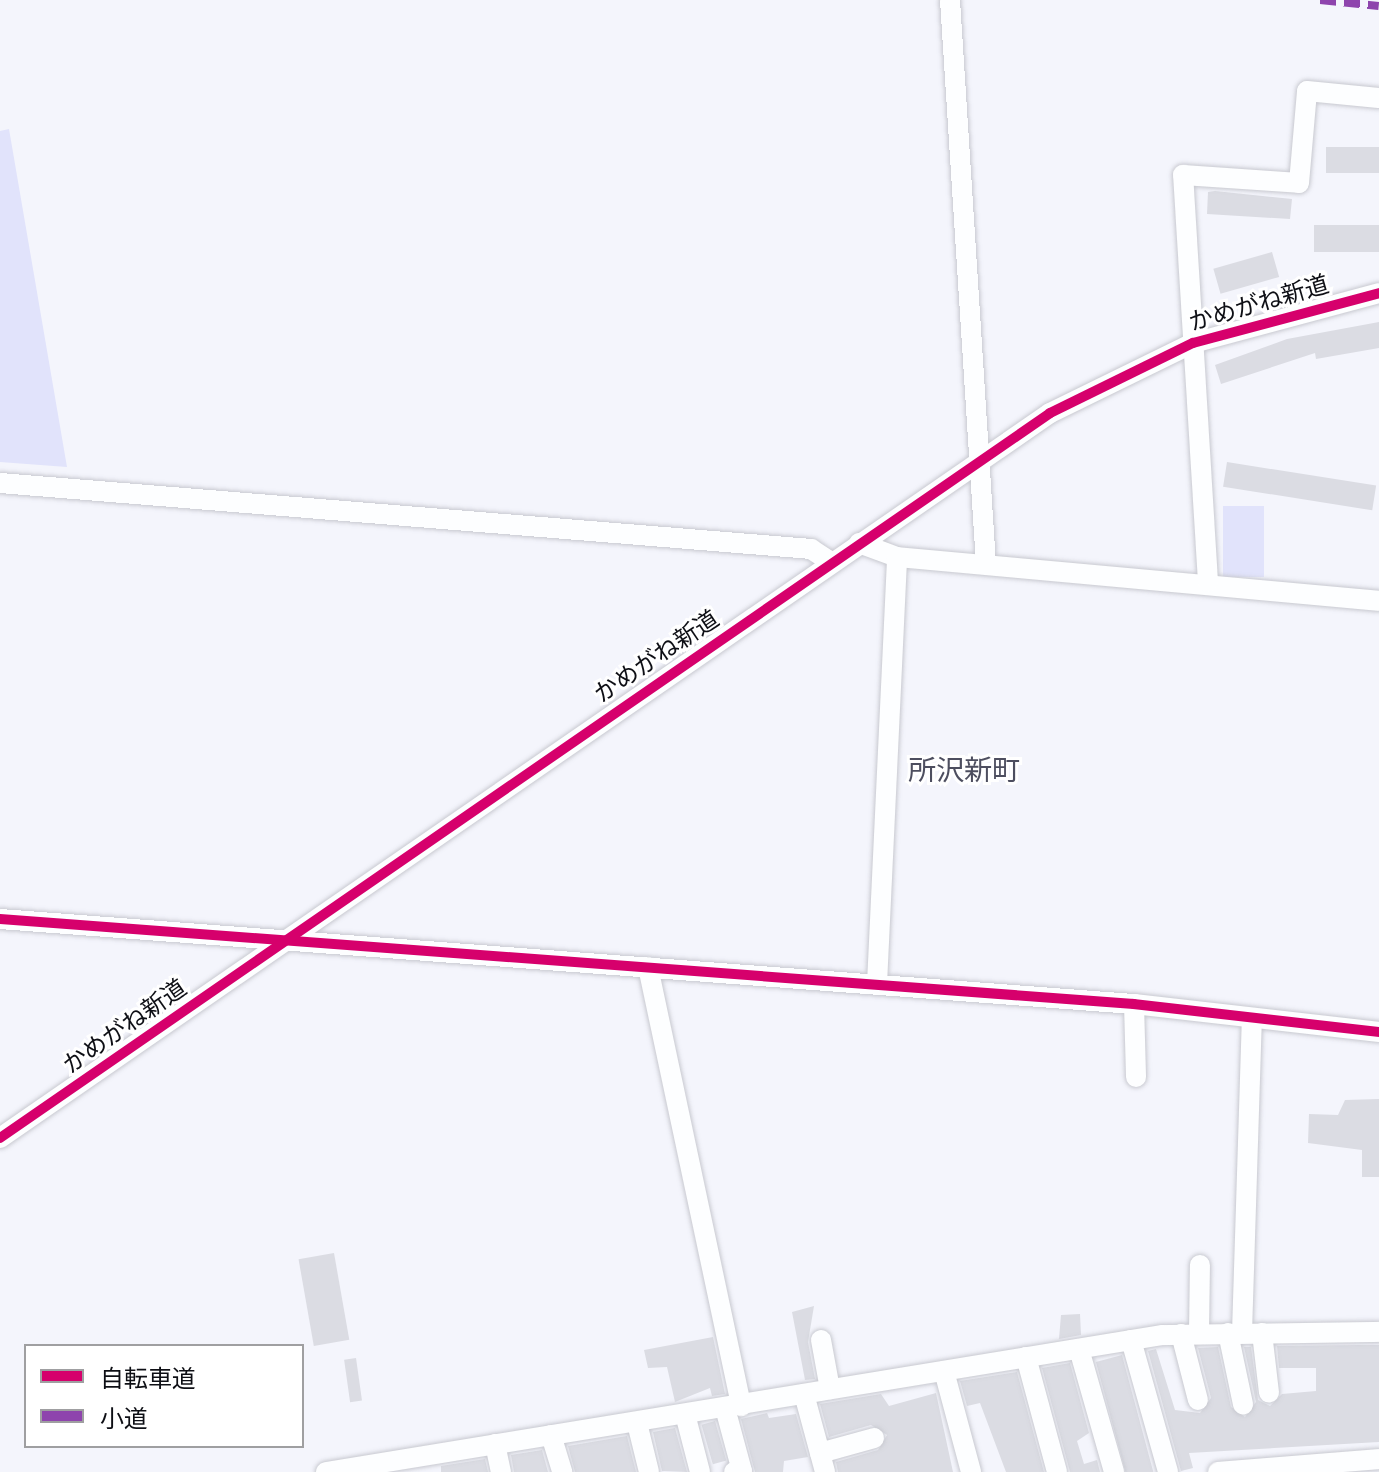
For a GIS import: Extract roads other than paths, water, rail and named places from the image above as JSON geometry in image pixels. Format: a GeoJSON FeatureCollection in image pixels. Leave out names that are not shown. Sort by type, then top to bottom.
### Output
{"type":"FeatureCollection","features":[{"type":"Feature","properties":{"kind":"street"},"geometry":{"type":"LineString","coordinates":[[950,0],[986,564]]}},
{"type":"Feature","properties":{"kind":"street"},"geometry":{"type":"LineString","coordinates":[[1208,582],[1183,175],[1299,183],[1307,91],[1379,98]]}},
{"type":"Feature","properties":{"kind":"street","name":"かめがね新道"},"geometry":{"type":"LineString","coordinates":[[0,1138],[981,458],[1079,397],[1193,343],[1379,293]]}},
{"type":"Feature","properties":{"kind":"street"},"geometry":{"type":"LineString","coordinates":[[0,483],[811,549],[831,562]]}},
{"type":"Feature","properties":{"kind":"street"},"geometry":{"type":"LineString","coordinates":[[859,543],[897,557],[1208,582],[1379,601]]}},
{"type":"Feature","properties":{"kind":"street"},"geometry":{"type":"LineString","coordinates":[[877,984],[897,557]]}},
{"type":"Feature","properties":{"kind":"street"},"geometry":{"type":"LineString","coordinates":[[0,919],[1134,1004],[1379,1032]]}},
{"type":"Feature","properties":{"kind":"street"},"geometry":{"type":"LineString","coordinates":[[648,967],[733,1407],[742,1471],[734,1472]]}},
{"type":"Feature","properties":{"kind":"street"},"geometry":{"type":"LineString","coordinates":[[1134,1004],[1136,1077]]}},
{"type":"Feature","properties":{"kind":"street"},"geometry":{"type":"LineString","coordinates":[[1243,1404],[1252,1018]]}},
{"type":"Feature","properties":{"kind":"street"},"geometry":{"type":"LineString","coordinates":[[1198,1400],[1190,1334],[1200,1265]]}},
{"type":"Feature","properties":{"kind":"street"},"geometry":{"type":"LineString","coordinates":[[326,1472],[383,1468],[495,1444],[1131,1340],[1190,1334],[1379,1332]]}},
{"type":"Feature","properties":{"kind":"street"},"geometry":{"type":"LineString","coordinates":[[1244,1333],[1269,1393]]}},
{"type":"Feature","properties":{"kind":"street"},"geometry":{"type":"LineString","coordinates":[[821,1340],[830,1389]]}},
{"type":"Feature","properties":{"kind":"street"},"geometry":{"type":"LineString","coordinates":[[1131,1340],[1168,1472]]}},
{"type":"Feature","properties":{"kind":"street"},"geometry":{"type":"LineString","coordinates":[[1079,1349],[1114,1472]]}},
{"type":"Feature","properties":{"kind":"street"},"geometry":{"type":"LineString","coordinates":[[1026,1357],[1057,1472]]}},
{"type":"Feature","properties":{"kind":"street"},"geometry":{"type":"LineString","coordinates":[[944,1371],[971,1472]]}},
{"type":"Feature","properties":{"kind":"street"},"geometry":{"type":"LineString","coordinates":[[804,1394],[822,1462],[874,1438]]}},
{"type":"Feature","properties":{"kind":"street"},"geometry":{"type":"LineString","coordinates":[[685,1414],[700,1472]]}},
{"type":"Feature","properties":{"kind":"street"},"geometry":{"type":"LineString","coordinates":[[637,1423],[649,1472]]}},
{"type":"Feature","properties":{"kind":"street"},"geometry":{"type":"LineString","coordinates":[[551,1435],[562,1472]]}},
{"type":"Feature","properties":{"kind":"street"},"geometry":{"type":"LineString","coordinates":[[495,1444],[501,1472]]}},
{"type":"Feature","properties":{"kind":"street"},"geometry":{"type":"LineString","coordinates":[[1218,1472],[1379,1459]]}},
{"type":"Feature","properties":{"kind":"district","name":"所沢新町"},"geometry":{"type":"Point","coordinates":[964,771]}}]}
